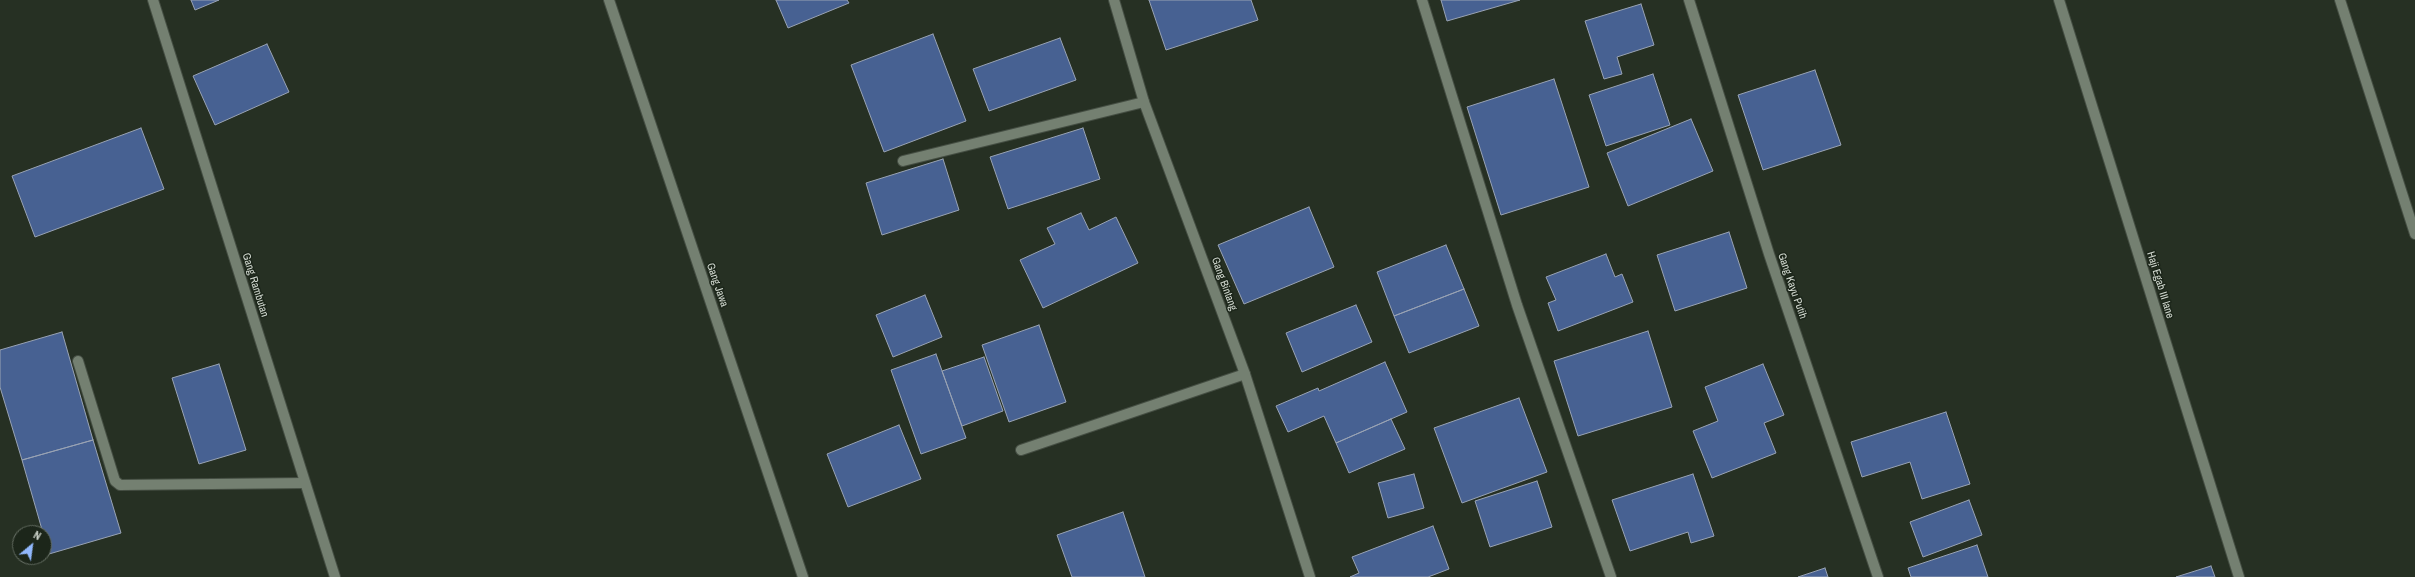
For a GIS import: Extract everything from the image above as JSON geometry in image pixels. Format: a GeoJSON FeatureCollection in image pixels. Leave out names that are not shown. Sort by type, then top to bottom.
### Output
{"type":"FeatureCollection","features":[{"type":"Feature","properties":{"kind":"street","name":"Gang Rambutan"},"geometry":{"type":"LineString","coordinates":[[153,0],[335,577]]}},
{"type":"Feature","properties":{"kind":"street","name":"Gang Jawa"},"geometry":{"type":"LineString","coordinates":[[609,0],[803,577]]}},
{"type":"Feature","properties":{"kind":"street","name":"Gang Bintang"},"geometry":{"type":"LineString","coordinates":[[1114,0],[1144,102],[1245,374],[1310,577]]}},
{"type":"Feature","properties":{"kind":"street"},"geometry":{"type":"LineString","coordinates":[[1422,0],[1517,305],[1611,577]]}},
{"type":"Feature","properties":{"kind":"street","name":"Gang Kayu Putih"},"geometry":{"type":"LineString","coordinates":[[1689,0],[1769,254],[1878,577]]}},
{"type":"Feature","properties":{"kind":"street","name":"Haji Egab III lane"},"geometry":{"type":"LineString","coordinates":[[2059,0],[2239,577]]}},
{"type":"Feature","properties":{"kind":"street"},"geometry":{"type":"LineString","coordinates":[[2340,0],[2415,234]]}},
{"type":"Feature","properties":{"kind":"street"},"geometry":{"type":"LineString","coordinates":[[903,161],[1144,102]]}},
{"type":"Feature","properties":{"kind":"street"},"geometry":{"type":"LineString","coordinates":[[78,361],[115,482],[120,485],[130,487],[305,483]]}},
{"type":"Feature","properties":{"kind":"street"},"geometry":{"type":"LineString","coordinates":[[1021,450],[1245,374]]}},
{"type":"Feature","properties":{"kind":"building"},"geometry":{"type":"Polygon","coordinates":[[[191,0],[219,0],[195,10],[191,0]]]}},
{"type":"Feature","properties":{"kind":"building"},"geometry":{"type":"Polygon","coordinates":[[[776,0],[847,0],[849,3],[788,28],[776,0]]]}},
{"type":"Feature","properties":{"kind":"building"},"geometry":{"type":"Polygon","coordinates":[[[1149,0],[1251,0],[1258,20],[1166,50],[1149,0]]]}},
{"type":"Feature","properties":{"kind":"building"},"geometry":{"type":"Polygon","coordinates":[[[1441,0],[1520,0],[1447,21],[1441,0]]]}},
{"type":"Feature","properties":{"kind":"building"},"geometry":{"type":"Polygon","coordinates":[[[1641,4],[1654,45],[1617,57],[1622,74],[1604,79],[1585,21],[1641,4]]]}},
{"type":"Feature","properties":{"kind":"building"},"geometry":{"type":"Polygon","coordinates":[[[933,34],[966,121],[884,152],[851,65],[933,34]]]}},
{"type":"Feature","properties":{"kind":"building"},"geometry":{"type":"Polygon","coordinates":[[[1060,38],[1076,80],[989,111],[973,69],[1060,38]]]}},
{"type":"Feature","properties":{"kind":"building"},"geometry":{"type":"Polygon","coordinates":[[[267,44],[289,92],[215,125],[193,76],[267,44]]]}},
{"type":"Feature","properties":{"kind":"building"},"geometry":{"type":"Polygon","coordinates":[[[1815,70],[1841,145],[1763,170],[1738,95],[1815,70]]]}},
{"type":"Feature","properties":{"kind":"building"},"geometry":{"type":"Polygon","coordinates":[[[1653,74],[1670,125],[1606,146],[1589,95],[1653,74]]]}},
{"type":"Feature","properties":{"kind":"building"},"geometry":{"type":"Polygon","coordinates":[[[1554,79],[1589,187],[1501,215],[1467,107],[1554,79]]]}},
{"type":"Feature","properties":{"kind":"building"},"geometry":{"type":"Polygon","coordinates":[[[1691,119],[1713,171],[1628,206],[1607,153],[1691,119]]]}},
{"type":"Feature","properties":{"kind":"building"},"geometry":{"type":"Polygon","coordinates":[[[141,128],[164,189],[35,237],[12,176],[141,128]]]}},
{"type":"Feature","properties":{"kind":"building"},"geometry":{"type":"Polygon","coordinates":[[[1083,128],[1100,179],[1008,209],[990,157],[1083,128]]]}},
{"type":"Feature","properties":{"kind":"building"},"geometry":{"type":"Polygon","coordinates":[[[943,159],[959,210],[882,235],[866,183],[943,159]]]}},
{"type":"Feature","properties":{"kind":"building"},"geometry":{"type":"Polygon","coordinates":[[[1309,207],[1334,267],[1244,304],[1218,245],[1309,207]]]}},
{"type":"Feature","properties":{"kind":"building"},"geometry":{"type":"Polygon","coordinates":[[[1081,213],[1089,230],[1116,217],[1138,263],[1043,308],[1020,260],[1055,244],[1047,228],[1081,213]]]}},
{"type":"Feature","properties":{"kind":"building"},"geometry":{"type":"Polygon","coordinates":[[[1729,232],[1747,288],[1675,311],[1657,255],[1729,232]]]}},
{"type":"Feature","properties":{"kind":"building"},"geometry":{"type":"Polygon","coordinates":[[[1446,245],[1464,289],[1394,316],[1377,272],[1446,245]]]}},
{"type":"Feature","properties":{"kind":"building"},"geometry":{"type":"Polygon","coordinates":[[[1606,254],[1615,277],[1622,274],[1633,302],[1558,331],[1548,303],[1556,300],[1546,277],[1606,254]]]}},
{"type":"Feature","properties":{"kind":"building"},"geometry":{"type":"Polygon","coordinates":[[[1464,289],[1479,326],[1409,353],[1394,316],[1464,289]]]}},
{"type":"Feature","properties":{"kind":"building"},"geometry":{"type":"Polygon","coordinates":[[[925,295],[942,337],[893,357],[876,315],[925,295]]]}},
{"type":"Feature","properties":{"kind":"building"},"geometry":{"type":"Polygon","coordinates":[[[1356,305],[1372,342],[1302,372],[1286,333],[1356,305]]]}},
{"type":"Feature","properties":{"kind":"building"},"geometry":{"type":"Polygon","coordinates":[[[1039,325],[1066,402],[1009,422],[982,345],[1039,325]]]}},
{"type":"Feature","properties":{"kind":"building"},"geometry":{"type":"Polygon","coordinates":[[[1648,331],[1672,407],[1578,436],[1554,361],[1648,331]]]}},
{"type":"Feature","properties":{"kind":"building"},"geometry":{"type":"Polygon","coordinates":[[[62,332],[93,440],[22,460],[0,387],[0,350],[62,332]]]}},
{"type":"Feature","properties":{"kind":"building"},"geometry":{"type":"Polygon","coordinates":[[[936,354],[966,438],[921,454],[891,370],[936,354]]]}},
{"type":"Feature","properties":{"kind":"building"},"geometry":{"type":"Polygon","coordinates":[[[984,357],[1003,411],[962,426],[942,371],[984,357]]]}},
{"type":"Feature","properties":{"kind":"building"},"geometry":{"type":"Polygon","coordinates":[[[1385,362],[1407,412],[1336,443],[1324,416],[1288,432],[1276,406],[1318,388],[1319,391],[1385,362]]]}},
{"type":"Feature","properties":{"kind":"building"},"geometry":{"type":"Polygon","coordinates":[[[219,364],[246,450],[199,464],[172,378],[219,364]]]}},
{"type":"Feature","properties":{"kind":"building"},"geometry":{"type":"Polygon","coordinates":[[[1763,364],[1784,415],[1764,423],[1776,453],[1712,478],[1693,431],[1718,421],[1705,387],[1763,364]]]}},
{"type":"Feature","properties":{"kind":"building"},"geometry":{"type":"Polygon","coordinates":[[[1519,398],[1547,472],[1462,503],[1434,428],[1519,398]]]}},
{"type":"Feature","properties":{"kind":"building"},"geometry":{"type":"Polygon","coordinates":[[[1946,412],[1970,484],[1922,499],[1910,462],[1862,477],[1851,442],[1946,412]]]}},
{"type":"Feature","properties":{"kind":"building"},"geometry":{"type":"Polygon","coordinates":[[[1391,419],[1405,449],[1349,473],[1336,443],[1391,419]]]}},
{"type":"Feature","properties":{"kind":"building"},"geometry":{"type":"Polygon","coordinates":[[[899,425],[921,479],[848,507],[827,454],[899,425]]]}},
{"type":"Feature","properties":{"kind":"building"},"geometry":{"type":"Polygon","coordinates":[[[93,440],[121,533],[52,553],[52,525],[41,525],[22,460],[93,440]]]}},
{"type":"Feature","properties":{"kind":"building"},"geometry":{"type":"Polygon","coordinates":[[[1414,474],[1424,508],[1388,518],[1378,483],[1414,474]]]}},
{"type":"Feature","properties":{"kind":"building"},"geometry":{"type":"Polygon","coordinates":[[[1693,474],[1714,536],[1691,543],[1688,532],[1630,551],[1612,500],[1693,474]]]}},
{"type":"Feature","properties":{"kind":"building"},"geometry":{"type":"Polygon","coordinates":[[[1537,481],[1552,527],[1490,547],[1475,501],[1537,481]]]}},
{"type":"Feature","properties":{"kind":"building"},"geometry":{"type":"Polygon","coordinates":[[[1969,500],[1982,535],[1923,557],[1910,522],[1969,500]]]}},
{"type":"Feature","properties":{"kind":"building"},"geometry":{"type":"Polygon","coordinates":[[[1123,512],[1145,577],[1072,577],[1057,535],[1123,512]]]}},
{"type":"Feature","properties":{"kind":"building"},"geometry":{"type":"Polygon","coordinates":[[[1433,526],[1449,569],[1428,577],[1350,577],[1359,573],[1352,557],[1433,526]]]}},
{"type":"Feature","properties":{"kind":"building"},"geometry":{"type":"Polygon","coordinates":[[[1977,545],[1988,577],[1911,577],[1908,568],[1977,545]]]}},
{"type":"Feature","properties":{"kind":"building"},"geometry":{"type":"Polygon","coordinates":[[[2211,566],[2215,577],[2176,577],[2211,566]]]}},
{"type":"Feature","properties":{"kind":"building"},"geometry":{"type":"Polygon","coordinates":[[[1825,568],[1828,577],[1798,577],[1825,568]]]}}]}
